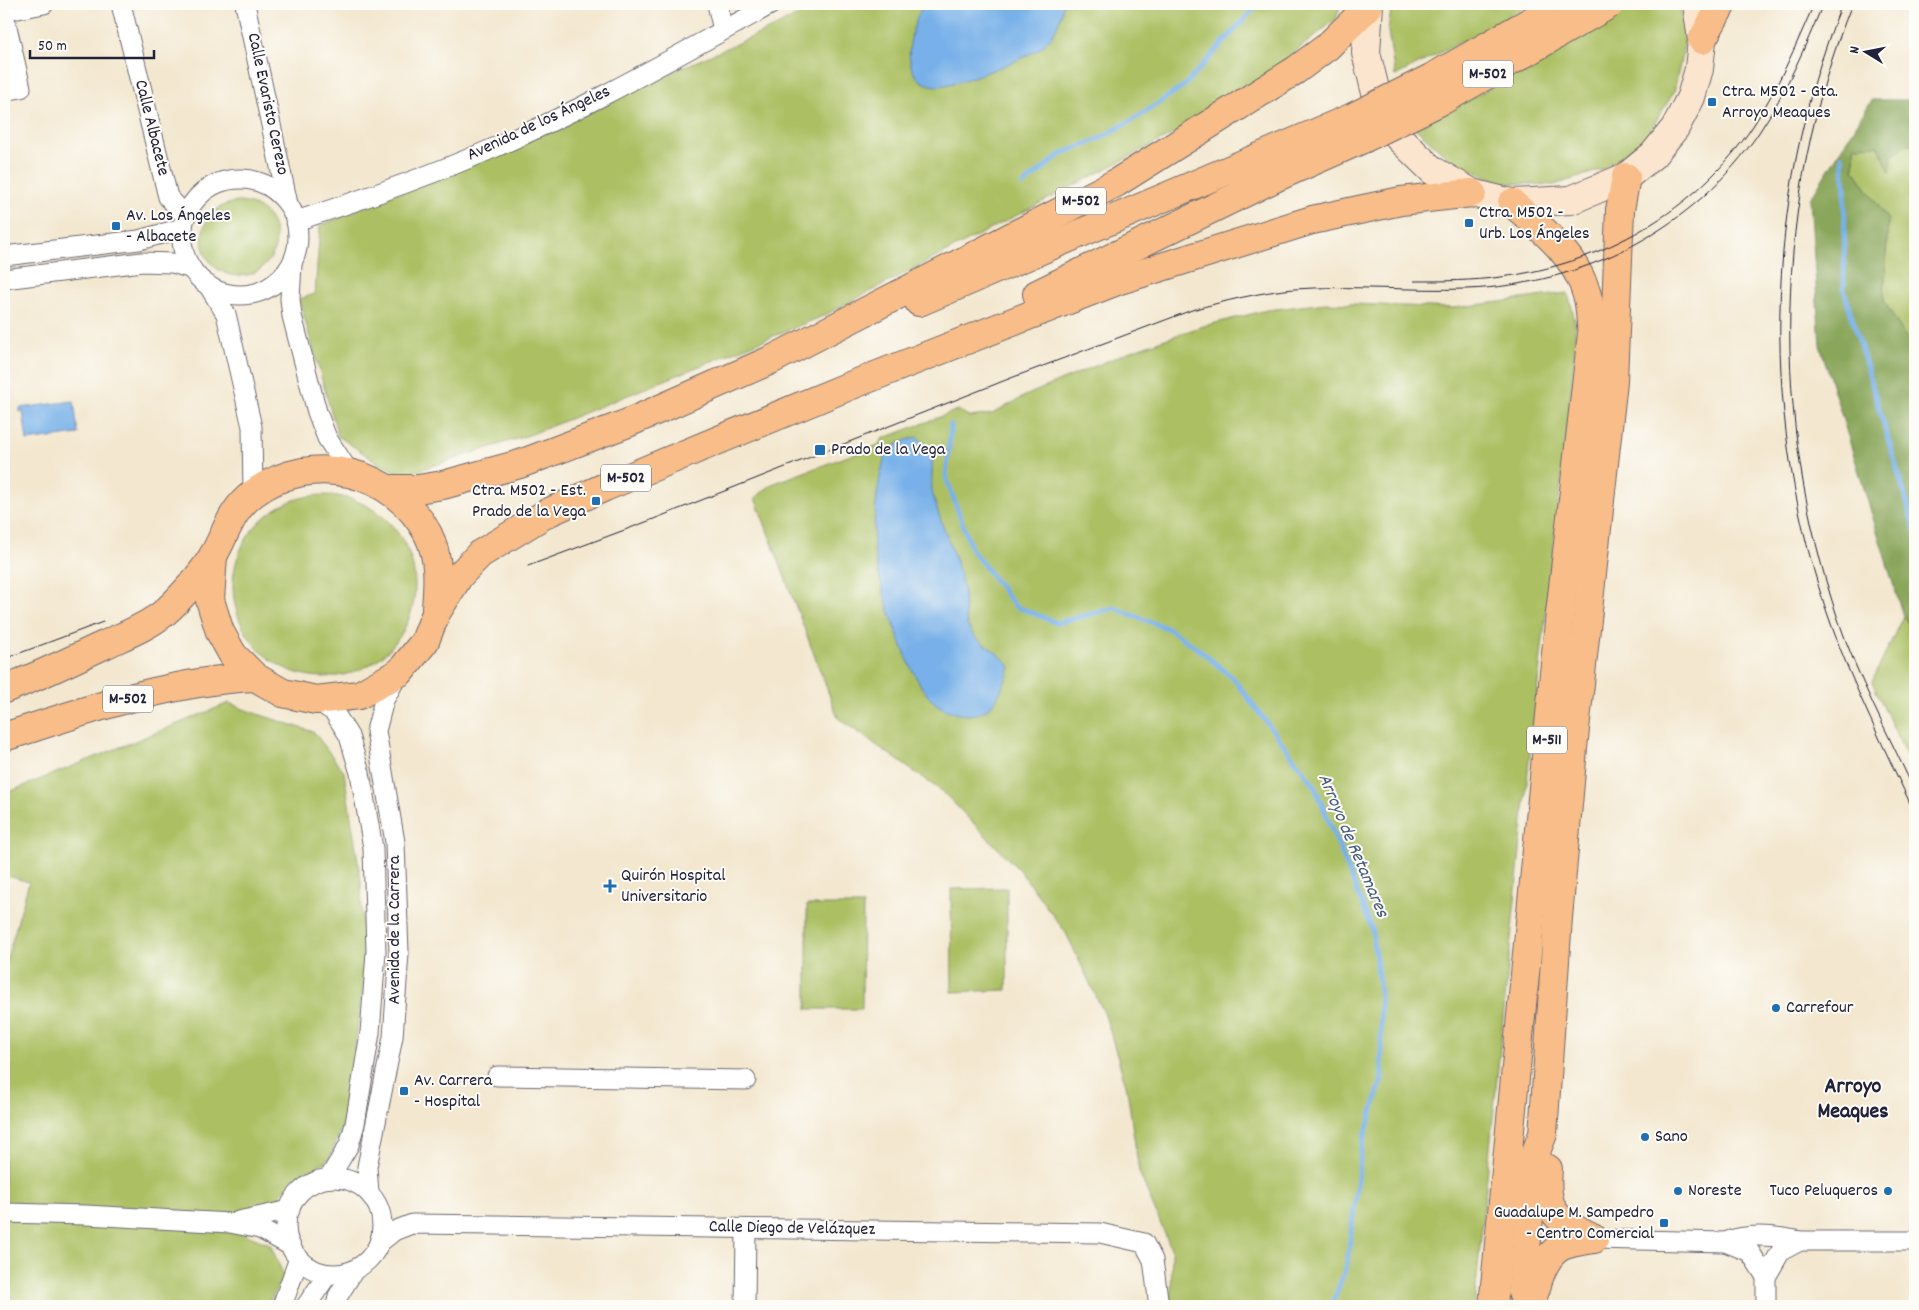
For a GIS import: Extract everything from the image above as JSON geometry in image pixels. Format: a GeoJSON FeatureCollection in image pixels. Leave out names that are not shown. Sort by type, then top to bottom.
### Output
{"type":"FeatureCollection","features":[{"type":"Feature","properties":{"kind":"highway","name":"M-502"},"geometry":{"type":"LineString","coordinates":[[847,386],[1277,177],[1358,128],[1433,77],[1561,4]]}},
{"type":"Feature","properties":{"kind":"highway","name":"M-502"},"geometry":{"type":"LineString","coordinates":[[389,489],[418,489],[443,485],[520,464],[628,423],[770,360],[1358,128],[1442,100],[1610,4]]}},
{"type":"Feature","properties":{"kind":"highway"},"geometry":{"type":"LineString","coordinates":[[1702,40],[1722,4]]}},
{"type":"Feature","properties":{"kind":"highway","name":"M-502"},"geometry":{"type":"LineString","coordinates":[[770,360],[1116,183],[1296,70],[1327,47],[1368,5]]}},
{"type":"Feature","properties":{"kind":"highway","name":"M-511"},"geometry":{"type":"LineString","coordinates":[[1527,1304],[1522,1292],[1535,1154],[1543,1134],[1560,890],[1613,381],[1620,210],[1626,177]]}},
{"type":"Feature","properties":{"kind":"highway","name":"M-502"},"geometry":{"type":"LineString","coordinates":[[213,556],[210,600],[220,632],[233,655],[255,677],[283,693],[316,700],[359,695],[400,672],[425,641],[436,613],[459,576],[480,554],[547,513],[847,386],[1117,280],[1312,220],[1401,201],[1472,193]]}},
{"type":"Feature","properties":{"kind":"highway","name":"M-511"},"geometry":{"type":"LineString","coordinates":[[1493,1306],[1558,632],[1592,334],[1588,295],[1571,259],[1549,236],[1512,203]]}},
{"type":"Feature","properties":{"kind":"highway","name":"M-502"},"geometry":{"type":"LineString","coordinates":[[4,689],[27,681],[134,631],[163,613],[213,556],[229,519],[254,494],[284,476],[312,470],[349,472],[389,489],[412,510],[429,536],[439,571],[436,613]]}},
{"type":"Feature","properties":{"kind":"highway","name":"M-502"},"geometry":{"type":"LineString","coordinates":[[4,737],[112,703],[162,690],[227,678],[255,677]]}},
{"type":"Feature","properties":{"kind":"highway"},"geometry":{"type":"LineString","coordinates":[[1543,1134],[1549,1154],[1547,1184],[1550,1207],[1564,1224],[1594,1239]]}},
{"type":"Feature","properties":{"kind":"highway"},"geometry":{"type":"LineString","coordinates":[[1527,1304],[1536,1293],[1540,1276],[1549,1257],[1564,1243],[1594,1239]]}},
{"type":"Feature","properties":{"kind":"street"},"geometry":{"type":"LineString","coordinates":[[4,91],[21,88],[5,18],[6,5],[18,9],[44,4]]}},
{"type":"Feature","properties":{"kind":"street","name":"Calle Albacete"},"geometry":{"type":"LineString","coordinates":[[121,4],[168,197],[185,222]]}},
{"type":"Feature","properties":{"kind":"street","name":"Calle Evaristo Cerezo"},"geometry":{"type":"LineString","coordinates":[[245,4],[288,204]]}},
{"type":"Feature","properties":{"kind":"street"},"geometry":{"type":"LineString","coordinates":[[717,4],[723,30]]}},
{"type":"Feature","properties":{"kind":"street","name":"Avenida de los Ángeles"},"geometry":{"type":"LineString","coordinates":[[296,221],[404,184],[496,147],[597,99],[772,4]]}},
{"type":"Feature","properties":{"kind":"street","name":"M-511"},"geometry":{"type":"LineString","coordinates":[[1368,5],[1366,53],[1377,98],[1399,138],[1432,170],[1472,193],[1512,203],[1571,200],[1626,177],[1653,155],[1675,128],[1691,97],[1699,69],[1702,40],[1697,4]]}},
{"type":"Feature","properties":{"kind":"street"},"geometry":{"type":"LineString","coordinates":[[192,270],[184,250],[185,222],[196,200],[209,188],[225,181],[242,179],[260,182],[276,191],[288,204],[296,221],[298,235],[297,250],[292,264],[290,299],[292,316],[317,412],[327,438],[349,472]]}},
{"type":"Feature","properties":{"kind":"street"},"geometry":{"type":"LineString","coordinates":[[4,256],[139,240],[185,222]]}},
{"type":"Feature","properties":{"kind":"street"},"geometry":{"type":"LineString","coordinates":[[4,279],[142,262],[172,263],[192,270],[208,285],[226,314],[252,427],[254,494]]}},
{"type":"Feature","properties":{"kind":"street"},"geometry":{"type":"LineString","coordinates":[[208,285],[226,293],[245,295],[264,290],[272,285],[280,279],[292,264]]}},
{"type":"Feature","properties":{"kind":"street","name":"Avenida de la Carrera"},"geometry":{"type":"LineString","coordinates":[[369,1192],[367,1167],[393,1037],[399,953],[395,842],[376,731],[384,700],[400,672]]}},
{"type":"Feature","properties":{"kind":"street","name":"Avenida de la Carrera"},"geometry":{"type":"LineString","coordinates":[[316,700],[334,712],[348,736],[360,774],[373,848],[376,943],[370,1033],[355,1124],[349,1145],[329,1178]]}},
{"type":"Feature","properties":{"kind":"street"},"geometry":{"type":"LineString","coordinates":[[496,1076],[746,1080]]}},
{"type":"Feature","properties":{"kind":"street"},"geometry":{"type":"LineString","coordinates":[[4,1213],[86,1215],[230,1223],[260,1229],[295,1252],[312,1269],[328,1274],[340,1274],[365,1264],[379,1243],[382,1227],[381,1214],[369,1192],[356,1183],[344,1179],[329,1178],[305,1188],[296,1197],[290,1210],[287,1226],[295,1252],[282,1306]]}},
{"type":"Feature","properties":{"kind":"street"},"geometry":{"type":"LineString","coordinates":[[230,1223],[290,1210]]}},
{"type":"Feature","properties":{"kind":"street","name":"Calle Diego de Velázquez"},"geometry":{"type":"LineString","coordinates":[[379,1243],[394,1230],[412,1224],[1100,1233],[1144,1243],[1153,1260],[1159,1306]]}},
{"type":"Feature","properties":{"kind":"street"},"geometry":{"type":"LineString","coordinates":[[745,1306],[746,1229]]}},
{"type":"Feature","properties":{"kind":"street"},"geometry":{"type":"LineString","coordinates":[[1725,1242],[1736,1237],[1783,1237],[1800,1241],[1915,1241]]}},
{"type":"Feature","properties":{"kind":"street"},"geometry":{"type":"LineString","coordinates":[[1594,1239],[1725,1242],[1750,1252],[1766,1277]]}},
{"type":"Feature","properties":{"kind":"street"},"geometry":{"type":"LineString","coordinates":[[1766,1306],[1766,1277],[1782,1251],[1800,1241]]}},
{"type":"Feature","properties":{"kind":"street"},"geometry":{"type":"LineString","coordinates":[[336,1306],[338,1296],[354,1270]]}},
{"type":"Feature","properties":{"kind":"street"},"geometry":{"type":"LineString","coordinates":[[306,1306],[328,1274]]}},
{"type":"Feature","properties":{"kind":"green space"},"geometry":{"type":"Polygon","coordinates":[[[817,4],[1341,4],[1336,19],[1231,104],[823,316],[532,434],[404,475],[378,463],[338,436],[299,299],[315,294],[320,226],[777,26],[817,4]]]}},
{"type":"Feature","properties":{"kind":"green space"},"geometry":{"type":"Polygon","coordinates":[[[1392,4],[1529,4],[1496,24],[1395,76],[1388,31],[1392,4]]]}},
{"type":"Feature","properties":{"kind":"green space"},"geometry":{"type":"Polygon","coordinates":[[[1630,4],[1680,4],[1685,41],[1674,92],[1646,137],[1604,169],[1554,185],[1502,183],[1454,163],[1415,128],[1547,58],[1630,4]]]}},
{"type":"Feature","properties":{"kind":"green space"},"geometry":{"type":"Polygon","coordinates":[[[1915,65],[1915,143],[1906,145],[1892,155],[1890,172],[1878,145],[1854,146],[1854,170],[1888,220],[1884,301],[1911,346],[1915,362],[1915,632],[1903,616],[1820,345],[1810,199],[1872,100],[1909,100],[1915,65]]]}},
{"type":"Feature","properties":{"kind":"green space"},"geometry":{"type":"Polygon","coordinates":[[[1915,143],[1915,362],[1911,346],[1884,301],[1888,220],[1854,170],[1854,146],[1878,145],[1890,171],[1891,155],[1906,145],[1915,143]]]}},
{"type":"Feature","properties":{"kind":"green space"},"geometry":{"type":"Polygon","coordinates":[[[232,202],[246,202],[260,208],[270,218],[276,232],[276,246],[270,260],[260,270],[246,276],[232,276],[218,270],[208,260],[202,246],[202,232],[208,218],[218,208],[232,202]]]}},
{"type":"Feature","properties":{"kind":"green space"},"geometry":{"type":"Polygon","coordinates":[[[1567,293],[1574,315],[1575,327],[1572,385],[1528,771],[1474,1306],[1171,1306],[1172,1251],[1139,1172],[1127,1089],[1105,1015],[1066,933],[1020,871],[943,792],[838,718],[755,498],[772,484],[878,445],[882,439],[958,410],[970,417],[992,414],[1027,395],[1128,352],[1200,327],[1267,310],[1326,303],[1454,308],[1567,293]]]}},
{"type":"Feature","properties":{"kind":"green space"},"geometry":{"type":"Polygon","coordinates":[[[324,495],[342,497],[359,502],[382,516],[394,528],[408,551],[413,568],[415,586],[413,604],[408,621],[394,644],[382,656],[359,670],[342,675],[324,677],[306,675],[289,670],[266,656],[254,644],[240,621],[235,604],[233,586],[235,568],[240,551],[254,528],[266,516],[289,502],[306,497],[324,495]]]}},
{"type":"Feature","properties":{"kind":"green space"},"geometry":{"type":"Polygon","coordinates":[[[1903,616],[1915,632],[1915,774],[1872,682],[1903,616]]]}},
{"type":"Feature","properties":{"kind":"green space"},"geometry":{"type":"Polygon","coordinates":[[[229,703],[314,732],[344,772],[361,881],[364,978],[346,1116],[330,1158],[289,1185],[274,1203],[235,1213],[246,1235],[270,1244],[284,1276],[267,1306],[4,1306],[4,969],[29,882],[4,875],[4,794],[229,703]]]}},
{"type":"Feature","properties":{"kind":"green space"},"geometry":{"type":"Polygon","coordinates":[[[1007,888],[1007,990],[952,992],[951,889],[1007,888]]]}},
{"type":"Feature","properties":{"kind":"green space"},"geometry":{"type":"Polygon","coordinates":[[[807,905],[863,905],[862,1009],[807,1009],[807,905]]]}},
{"type":"Feature","properties":{"kind":"water"},"geometry":{"type":"Polygon","coordinates":[[[924,4],[1063,4],[1061,16],[1054,33],[1035,52],[973,77],[936,86],[923,82],[915,74],[910,64],[909,52],[914,26],[924,4]]]}},
{"type":"Feature","properties":{"kind":"water"},"geometry":{"type":"Polygon","coordinates":[[[74,401],[78,434],[27,441],[23,411],[20,412],[20,408],[74,401]]]}},
{"type":"Feature","properties":{"kind":"water"},"geometry":{"type":"Polygon","coordinates":[[[917,437],[925,444],[932,458],[932,490],[960,576],[968,627],[974,636],[1001,656],[1010,667],[1003,687],[994,703],[980,713],[970,715],[959,714],[947,710],[930,698],[921,686],[903,649],[881,584],[874,550],[874,530],[876,502],[883,464],[888,452],[895,446],[903,441],[917,437]]]}},
{"type":"Feature","properties":{"kind":"waterway","name":"Arroyo de Retamares"},"geometry":{"type":"LineString","coordinates":[[1023,185],[1061,154],[1101,138],[1141,115],[1185,85],[1258,4]]}},
{"type":"Feature","properties":{"kind":"waterway"},"geometry":{"type":"LineString","coordinates":[[1842,156],[1845,187],[1844,290],[1915,530]]}},
{"type":"Feature","properties":{"kind":"waterway","name":"Arroyo de Retamares"},"geometry":{"type":"LineString","coordinates":[[951,425],[946,477],[972,550],[1015,606],[1057,623],[1114,608],[1169,629],[1197,648],[1233,678],[1314,785],[1372,929],[1380,991],[1382,1079],[1362,1145],[1347,1264],[1332,1306]]}},
{"type":"Feature","properties":{"kind":"tram line"},"geometry":{"type":"LineString","coordinates":[[1414,281],[1447,281],[1501,277],[1539,270],[1575,260],[1610,246],[1644,228],[1675,208],[1704,184],[1730,156],[1753,126],[1779,82],[1814,4]]}},
{"type":"Feature","properties":{"kind":"tram line"},"geometry":{"type":"LineString","coordinates":[[528,566],[646,522],[1011,378],[1192,310],[1281,290],[1337,288],[1467,289],[1511,285],[1553,276],[1594,263],[1633,245],[1670,223],[1703,196],[1734,166],[1760,131],[1787,85],[1823,4]]}},
{"type":"Feature","properties":{"kind":"tram line"},"geometry":{"type":"LineString","coordinates":[[1842,4],[1816,79],[1797,156],[1785,234],[1780,313],[1782,392],[1792,471],[1808,548],[1831,624],[1860,696],[1915,814]]}},
{"type":"Feature","properties":{"kind":"tram line"},"geometry":{"type":"LineString","coordinates":[[1852,4],[1826,79],[1807,155],[1795,233],[1790,310],[1792,388],[1800,466],[1816,543],[1838,619],[1864,685],[1915,792]]}},
{"type":"Feature","properties":{"kind":"tram line"},"geometry":{"type":"LineString","coordinates":[[4,659],[103,622]]}},
{"type":"Feature","properties":{"kind":"place","name":"Ctra. M502 - Gta. Arroyo Meaques"},"geometry":{"type":"Point","coordinates":[1712,102]}},
{"type":"Feature","properties":{"kind":"place","name":"Ctra. M502 - Urb. Los Ángeles"},"geometry":{"type":"Point","coordinates":[1469,223]}},
{"type":"Feature","properties":{"kind":"place","name":"Av. Los Ángeles - Albacete"},"geometry":{"type":"Point","coordinates":[116,226]}},
{"type":"Feature","properties":{"kind":"place","name":"Prado de la Vega"},"geometry":{"type":"Point","coordinates":[820,450]}},
{"type":"Feature","properties":{"kind":"place","name":"Ctra. M502 - Est. Prado de la Vega"},"geometry":{"type":"Point","coordinates":[596,501]}},
{"type":"Feature","properties":{"kind":"place","name":"Quirón Hospital Universitario"},"geometry":{"type":"Point","coordinates":[610,886]}},
{"type":"Feature","properties":{"kind":"place","name":"Carrefour"},"geometry":{"type":"Point","coordinates":[1776,1008]}},
{"type":"Feature","properties":{"kind":"place","name":"Av. Carrera - Hospital"},"geometry":{"type":"Point","coordinates":[404,1091]}},
{"type":"Feature","properties":{"kind":"place","name":"Sano"},"geometry":{"type":"Point","coordinates":[1645,1137]}},
{"type":"Feature","properties":{"kind":"place","name":"Noreste"},"geometry":{"type":"Point","coordinates":[1678,1191]}},
{"type":"Feature","properties":{"kind":"place","name":"Tuco Peluqueros"},"geometry":{"type":"Point","coordinates":[1888,1191]}},
{"type":"Feature","properties":{"kind":"place","name":"Guadalupe M. Sampedro - Centro Comercial"},"geometry":{"type":"Point","coordinates":[1664,1223]}},
{"type":"Feature","properties":{"kind":"district","name":"Arroyo Meaques"},"geometry":{"type":"Point","coordinates":[1853,1100]}}]}
